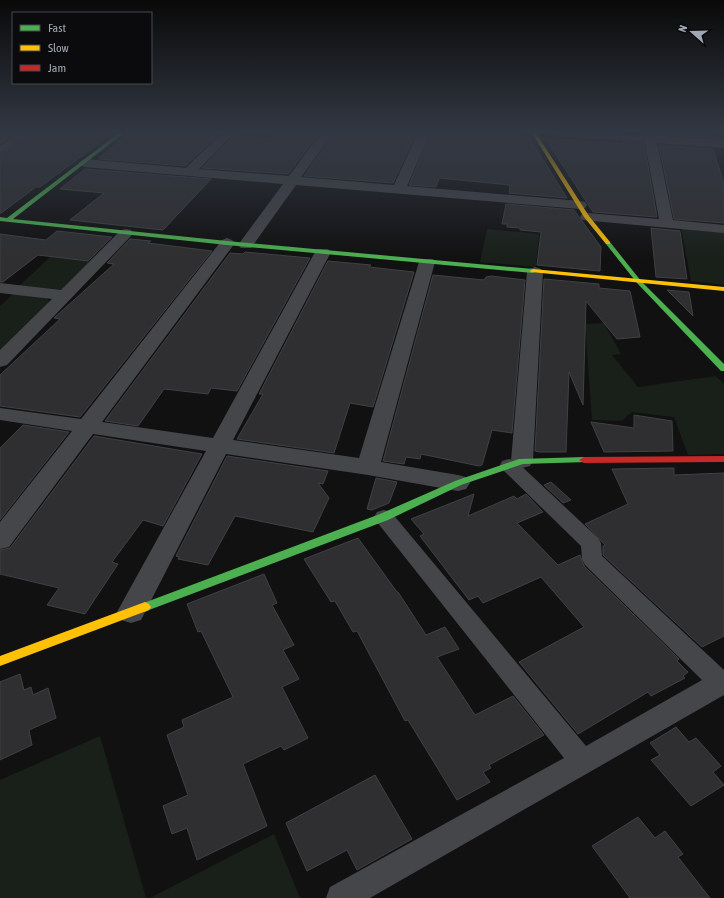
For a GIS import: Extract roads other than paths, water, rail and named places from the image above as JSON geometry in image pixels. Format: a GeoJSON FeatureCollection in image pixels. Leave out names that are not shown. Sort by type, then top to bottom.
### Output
{"type":"FeatureCollection","features":[{"type":"Feature","properties":{"kind":"street"},"geometry":{"type":"LineString","coordinates":[[5,219],[67,175]]}},
{"type":"Feature","properties":{"kind":"street"},"geometry":{"type":"LineString","coordinates":[[222,175],[399,190],[583,211],[667,224],[724,229]]}},
{"type":"Feature","properties":{"kind":"street"},"geometry":{"type":"LineString","coordinates":[[0,540],[86,426],[236,244],[296,175]]}},
{"type":"Feature","properties":{"kind":"street"},"geometry":{"type":"LineString","coordinates":[[399,190],[406,175]]}},
{"type":"Feature","properties":{"kind":"street"},"geometry":{"type":"LineString","coordinates":[[560,175],[583,211],[639,282],[724,369]]}},
{"type":"Feature","properties":{"kind":"street"},"geometry":{"type":"LineString","coordinates":[[657,175],[667,224]]}},
{"type":"Feature","properties":{"kind":"street"},"geometry":{"type":"LineString","coordinates":[[5,219],[236,244],[724,290]]}},
{"type":"Feature","properties":{"kind":"street"},"geometry":{"type":"LineString","coordinates":[[0,361],[126,233]]}},
{"type":"Feature","properties":{"kind":"street"},"geometry":{"type":"LineString","coordinates":[[131,612],[323,252]]}},
{"type":"Feature","properties":{"kind":"street"},"geometry":{"type":"LineString","coordinates":[[368,467],[426,262]]}},
{"type":"Feature","properties":{"kind":"street"},"geometry":{"type":"LineString","coordinates":[[516,463],[535,272]]}},
{"type":"Feature","properties":{"kind":"street"},"geometry":{"type":"LineString","coordinates":[[0,288],[64,295]]}},
{"type":"Feature","properties":{"kind":"street"},"geometry":{"type":"LineString","coordinates":[[0,414],[368,467],[458,483]]}},
{"type":"Feature","properties":{"kind":"street"},"geometry":{"type":"LineString","coordinates":[[0,661],[384,517],[458,483],[516,463],[724,459]]}},
{"type":"Feature","properties":{"kind":"lane"},"geometry":{"type":"LineString","coordinates":[[341,898],[711,688],[723,684],[592,559],[591,543],[516,463]]}},
{"type":"Feature","properties":{"kind":"lane"},"geometry":{"type":"LineString","coordinates":[[384,517],[583,762]]}}]}
